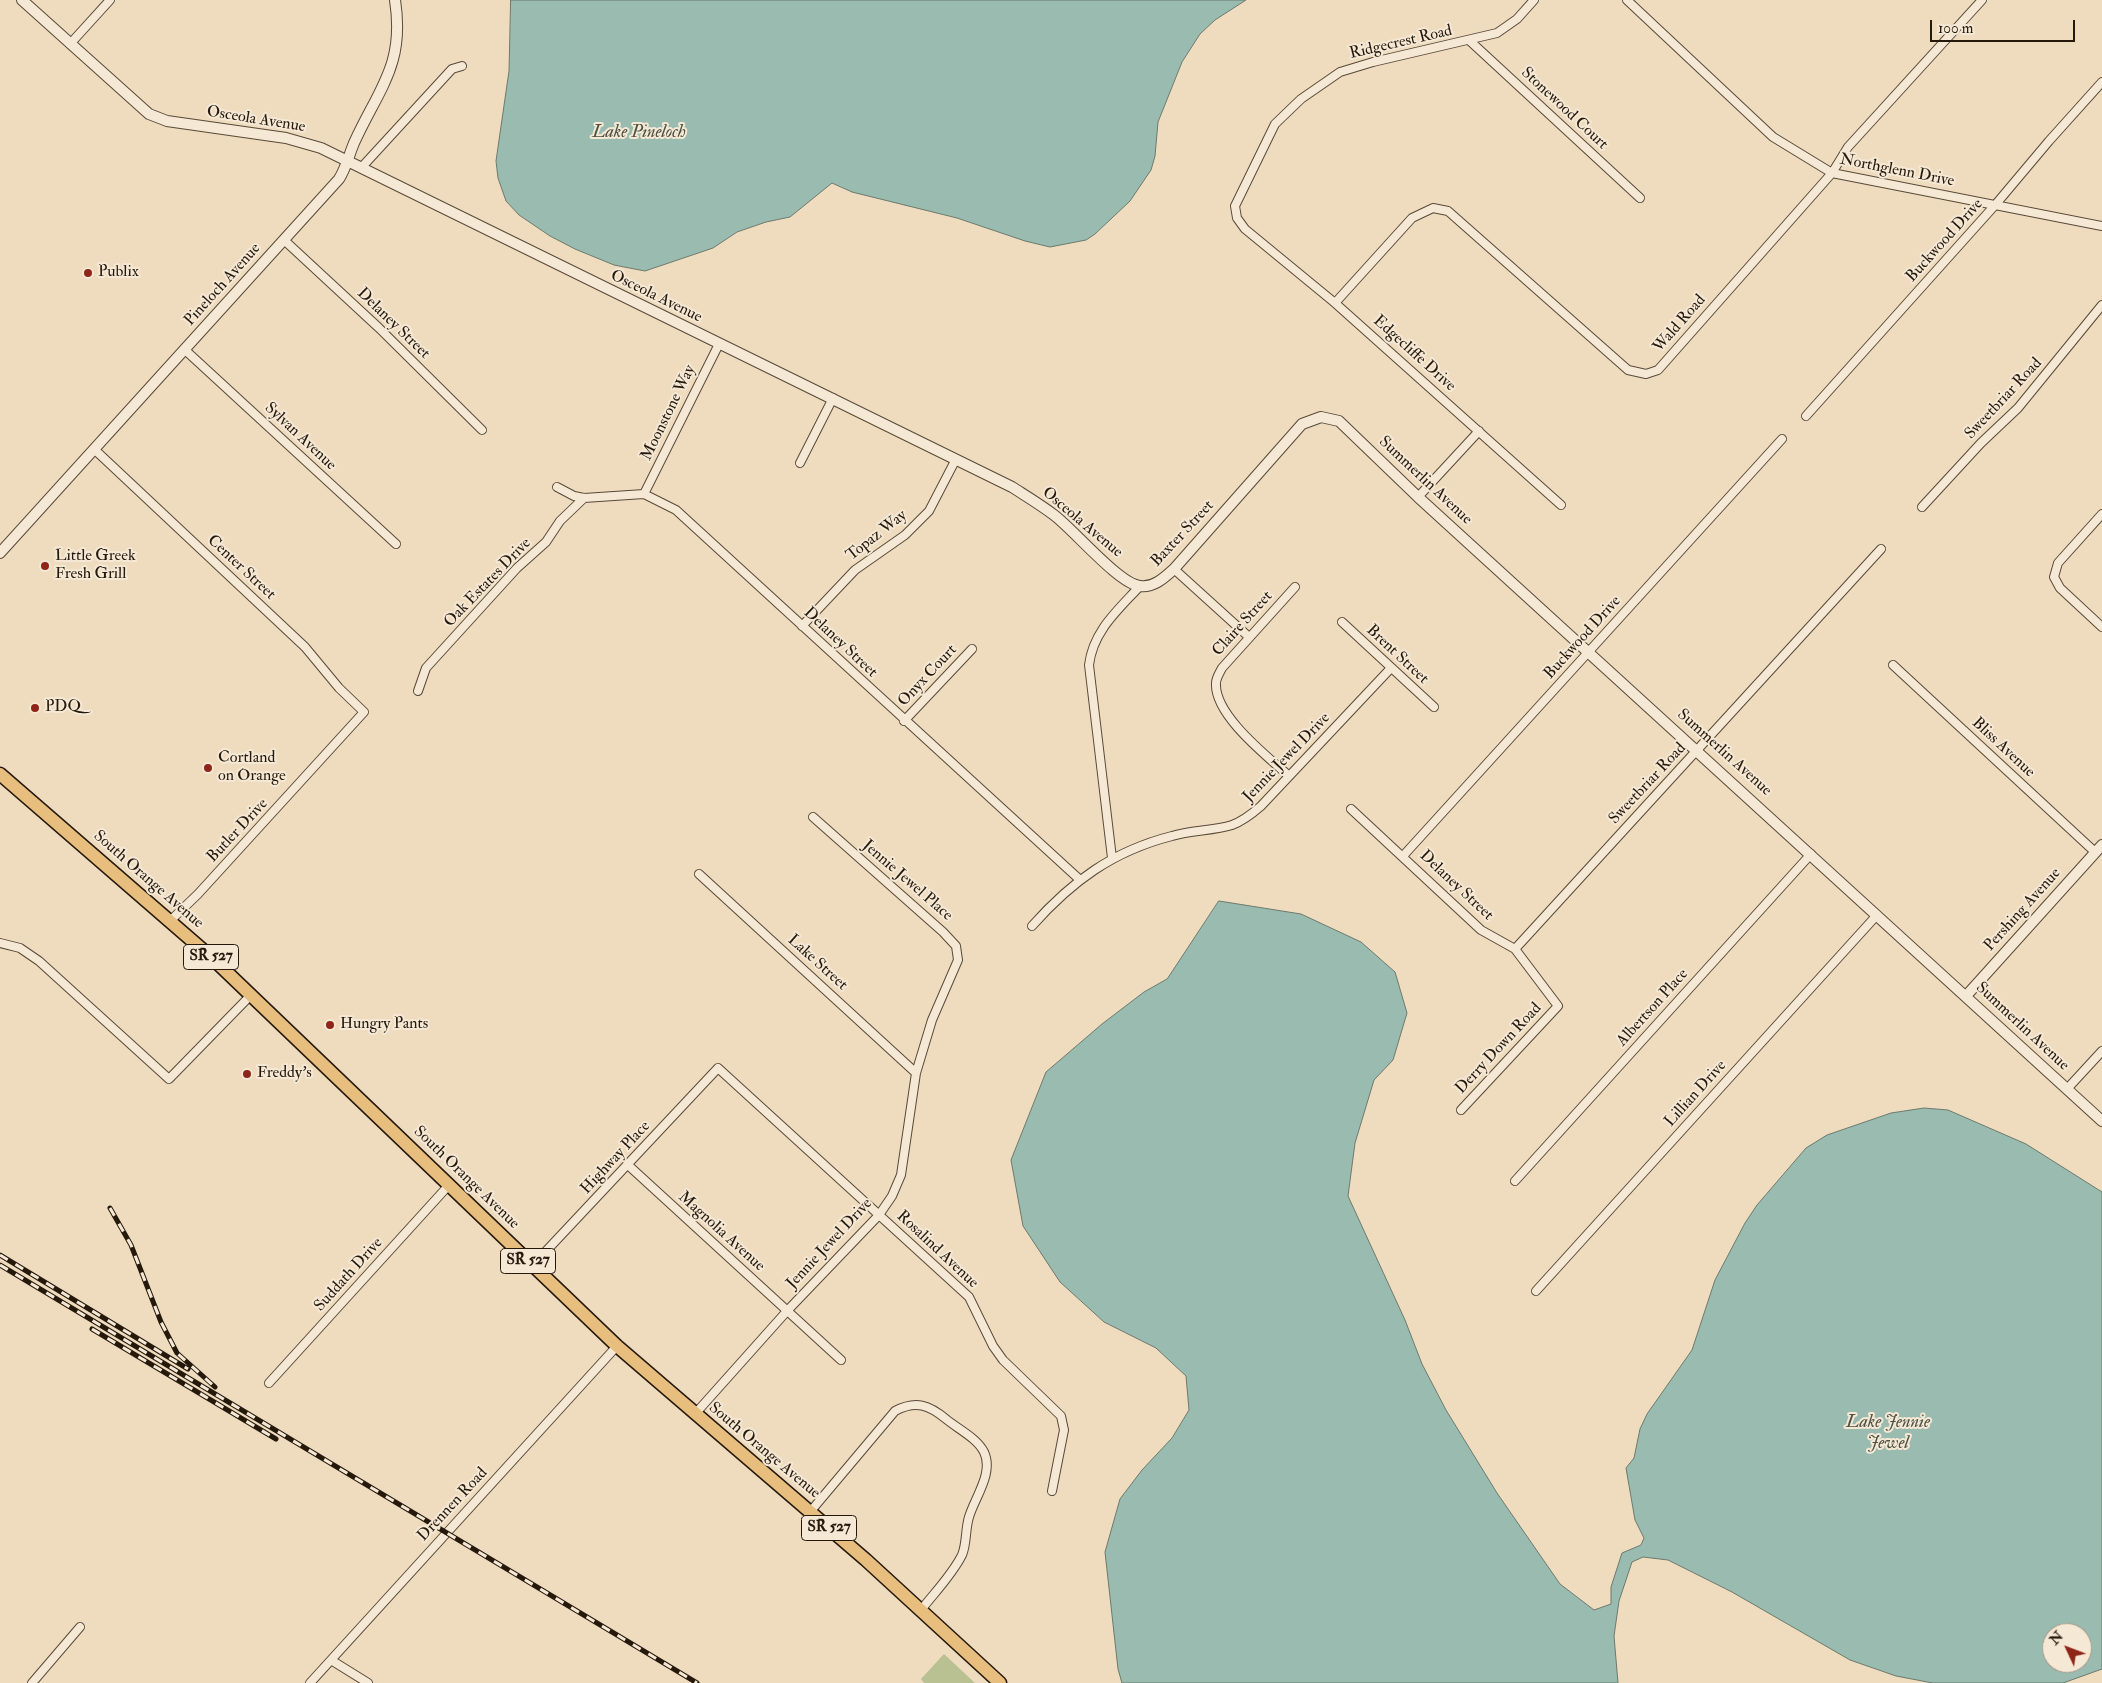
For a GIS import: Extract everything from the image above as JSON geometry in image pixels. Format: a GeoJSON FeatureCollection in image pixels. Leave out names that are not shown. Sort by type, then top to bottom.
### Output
{"type":"FeatureCollection","features":[{"type":"Feature","properties":{"kind":"main road","name":"South Orange Avenue"},"geometry":{"type":"LineString","coordinates":[[0,774],[170,921],[251,995],[617,1346],[810,1512],[1000,1683]]}},
{"type":"Feature","properties":{"kind":"street","name":"Osceola Avenue"},"geometry":{"type":"LineString","coordinates":[[22,0],[130,99],[149,114],[160,119],[301,141],[347,161],[1012,487],[1035,501],[1073,531],[1119,575],[1140,586]]}},
{"type":"Feature","properties":{"kind":"street"},"geometry":{"type":"LineString","coordinates":[[70,44],[110,0]]}},
{"type":"Feature","properties":{"kind":"street","name":"Pineloch Avenue"},"geometry":{"type":"LineString","coordinates":[[0,552],[339,179],[392,67],[398,35],[395,0]]}},
{"type":"Feature","properties":{"kind":"street","name":"Ridgecrest Road"},"geometry":{"type":"LineString","coordinates":[[1244,229],[1237,218],[1235,206],[1275,124],[1301,99],[1340,72],[1373,62],[1498,33],[1517,19],[1534,0]]}},
{"type":"Feature","properties":{"kind":"street","name":"Northglenn Drive"},"geometry":{"type":"LineString","coordinates":[[1627,0],[1773,137],[1832,173],[2102,226]]}},
{"type":"Feature","properties":{"kind":"street","name":"Wald Road"},"geometry":{"type":"LineString","coordinates":[[1335,303],[1412,218],[1433,208],[1448,211],[1628,370],[1646,374],[1658,370],[1832,173],[1848,147],[1982,0]]}},
{"type":"Feature","properties":{"kind":"street","name":"Stonewood Court"},"geometry":{"type":"LineString","coordinates":[[1470,41],[1640,198]]}},
{"type":"Feature","properties":{"kind":"street"},"geometry":{"type":"LineString","coordinates":[[361,168],[452,69],[462,66]]}},
{"type":"Feature","properties":{"kind":"street","name":"Buckwood Drive"},"geometry":{"type":"LineString","coordinates":[[1806,416],[1996,204],[2102,82]]}},
{"type":"Feature","properties":{"kind":"street","name":"Edgecliffe Drive"},"geometry":{"type":"LineString","coordinates":[[1244,229],[1335,303],[1561,505]]}},
{"type":"Feature","properties":{"kind":"street","name":"Delaney Street"},"geometry":{"type":"LineString","coordinates":[[284,240],[378,328],[482,430]]}},
{"type":"Feature","properties":{"kind":"street","name":"Sweetbriar Road"},"geometry":{"type":"LineString","coordinates":[[1922,507],[1981,443],[2018,408],[2102,305]]}},
{"type":"Feature","properties":{"kind":"street","name":"Moonstone Way"},"geometry":{"type":"LineString","coordinates":[[644,494],[719,344]]}},
{"type":"Feature","properties":{"kind":"street","name":"Sylvan Avenue"},"geometry":{"type":"LineString","coordinates":[[184,349],[396,544]]}},
{"type":"Feature","properties":{"kind":"street"},"geometry":{"type":"LineString","coordinates":[[800,462],[833,398]]}},
{"type":"Feature","properties":{"kind":"street","name":"Summerlin Avenue"},"geometry":{"type":"LineString","coordinates":[[1321,417],[1339,421],[1346,427],[1418,497],[1698,750],[2102,1121]]}},
{"type":"Feature","properties":{"kind":"street","name":"Baxter Street"},"geometry":{"type":"LineString","coordinates":[[1140,586],[1151,585],[1161,580],[1174,569],[1292,432],[1306,422],[1321,417]]}},
{"type":"Feature","properties":{"kind":"street"},"geometry":{"type":"LineString","coordinates":[[1418,497],[1479,431]]}},
{"type":"Feature","properties":{"kind":"street","name":"Buckwood Drive"},"geometry":{"type":"LineString","coordinates":[[1403,856],[1782,439]]}},
{"type":"Feature","properties":{"kind":"street","name":"Center Street"},"geometry":{"type":"LineString","coordinates":[[94,449],[305,647],[339,688],[364,712]]}},
{"type":"Feature","properties":{"kind":"street","name":"Topaz Way"},"geometry":{"type":"LineString","coordinates":[[802,626],[855,570],[905,535],[929,511],[956,459]]}},
{"type":"Feature","properties":{"kind":"street"},"geometry":{"type":"LineString","coordinates":[[557,487],[574,496],[584,498],[644,494]]}},
{"type":"Feature","properties":{"kind":"street","name":"Delaney Street"},"geometry":{"type":"LineString","coordinates":[[644,494],[676,510],[904,721],[1079,879]]}},
{"type":"Feature","properties":{"kind":"street","name":"Oak Estates Drive"},"geometry":{"type":"LineString","coordinates":[[418,691],[426,668],[517,568],[542,547],[560,521],[584,498]]}},
{"type":"Feature","properties":{"kind":"street"},"geometry":{"type":"LineString","coordinates":[[2102,514],[2058,563],[2054,577],[2060,588],[2102,627]]}},
{"type":"Feature","properties":{"kind":"street","name":"Sweetbriar Road"},"geometry":{"type":"LineString","coordinates":[[1515,949],[1881,549]]}},
{"type":"Feature","properties":{"kind":"street"},"geometry":{"type":"LineString","coordinates":[[1174,569],[1249,637]]}},
{"type":"Feature","properties":{"kind":"street"},"geometry":{"type":"LineString","coordinates":[[1112,858],[1089,665],[1091,648],[1097,635],[1140,586]]}},
{"type":"Feature","properties":{"kind":"street","name":"Claire Street"},"geometry":{"type":"LineString","coordinates":[[1289,776],[1233,723],[1221,704],[1216,683],[1222,668],[1295,587]]}},
{"type":"Feature","properties":{"kind":"street","name":"Brent Street"},"geometry":{"type":"LineString","coordinates":[[1342,622],[1434,707]]}},
{"type":"Feature","properties":{"kind":"street","name":"Onyx Court"},"geometry":{"type":"LineString","coordinates":[[904,721],[972,649]]}},
{"type":"Feature","properties":{"kind":"street","name":"Bliss Avenue"},"geometry":{"type":"LineString","coordinates":[[1893,665],[2099,848]]}},
{"type":"Feature","properties":{"kind":"street","name":"Jennie Jewel Drive"},"geometry":{"type":"LineString","coordinates":[[1032,926],[1057,898],[1079,879],[1112,858],[1150,841],[1233,824],[1261,806],[1392,668]]}},
{"type":"Feature","properties":{"kind":"street","name":"Butler Drive"},"geometry":{"type":"LineString","coordinates":[[170,921],[254,834],[364,712]]}},
{"type":"Feature","properties":{"kind":"street","name":"Delaney Street"},"geometry":{"type":"LineString","coordinates":[[1351,809],[1481,930],[1515,949],[1558,1006]]}},
{"type":"Feature","properties":{"kind":"street","name":"Jennie Jewel Place"},"geometry":{"type":"LineString","coordinates":[[813,817],[950,938],[958,953],[952,977]]}},
{"type":"Feature","properties":{"kind":"street","name":"Pershing Avenue"},"geometry":{"type":"LineString","coordinates":[[1966,996],[2099,848]]}},
{"type":"Feature","properties":{"kind":"street","name":"Albertson Place"},"geometry":{"type":"LineString","coordinates":[[1515,1181],[1811,854]]}},
{"type":"Feature","properties":{"kind":"street","name":"Lake Street"},"geometry":{"type":"LineString","coordinates":[[699,874],[916,1073]]}},
{"type":"Feature","properties":{"kind":"street","name":"Lillian Drive"},"geometry":{"type":"LineString","coordinates":[[1536,1291],[1877,915]]}},
{"type":"Feature","properties":{"kind":"street"},"geometry":{"type":"LineString","coordinates":[[0,943],[20,948],[39,961],[169,1079],[251,995]]}},
{"type":"Feature","properties":{"kind":"street","name":"Jennie Jewel Drive"},"geometry":{"type":"LineString","coordinates":[[695,1414],[787,1311],[879,1215],[892,1196],[900,1175],[916,1073],[932,1020],[952,977]]}},
{"type":"Feature","properties":{"kind":"street","name":"Derry Down Road"},"geometry":{"type":"LineString","coordinates":[[1461,1110],[1558,1006]]}},
{"type":"Feature","properties":{"kind":"street"},"geometry":{"type":"LineString","coordinates":[[2067,1089],[2102,1051]]}},
{"type":"Feature","properties":{"kind":"street","name":"Highway Place"},"geometry":{"type":"LineString","coordinates":[[533,1265],[718,1068]]}},
{"type":"Feature","properties":{"kind":"street","name":"Rosalind Avenue"},"geometry":{"type":"LineString","coordinates":[[718,1068],[969,1297],[993,1346],[1003,1360],[1061,1416],[1064,1430],[1052,1491]]}},
{"type":"Feature","properties":{"kind":"street","name":"Magnolia Avenue"},"geometry":{"type":"LineString","coordinates":[[628,1165],[841,1360]]}},
{"type":"Feature","properties":{"kind":"street","name":"Suddath Drive"},"geometry":{"type":"LineString","coordinates":[[269,1383],[449,1185]]}},
{"type":"Feature","properties":{"kind":"street","name":"Drennen Road"},"geometry":{"type":"LineString","coordinates":[[310,1683],[617,1346]]}},
{"type":"Feature","properties":{"kind":"street"},"geometry":{"type":"LineString","coordinates":[[810,1512],[895,1411],[904,1407],[915,1404],[926,1405],[976,1442],[984,1453],[986,1471],[968,1518],[966,1543],[952,1572],[921,1610]]}},
{"type":"Feature","properties":{"kind":"street"},"geometry":{"type":"LineString","coordinates":[[32,1683],[80,1627]]}},
{"type":"Feature","properties":{"kind":"street"},"geometry":{"type":"LineString","coordinates":[[331,1660],[368,1683]]}},
{"type":"Feature","properties":{"kind":"green space"},"geometry":{"type":"Polygon","coordinates":[[[944,1654],[975,1683],[924,1683],[921,1679],[944,1654]]]}},
{"type":"Feature","properties":{"kind":"water","name":"Lake Pineloch"},"geometry":{"type":"Polygon","coordinates":[[[511,0],[1246,0],[1215,20],[1200,34],[1182,62],[1158,122],[1155,156],[1151,170],[1130,201],[1086,240],[1050,247],[1025,241],[957,218],[852,192],[832,183],[790,217],[766,222],[737,232],[713,248],[645,271],[614,265],[575,249],[550,236],[519,215],[506,201],[498,178],[496,161],[509,71],[511,0]]]}},
{"type":"Feature","properties":{"kind":"water","name":"Lake Jennie Jewel"},"geometry":{"type":"Polygon","coordinates":[[[1219,901],[1301,914],[1361,942],[1395,972],[1407,1013],[1393,1060],[1374,1080],[1355,1143],[1348,1196],[1405,1320],[1422,1364],[1446,1410],[1497,1493],[1560,1584],[1594,1610],[1611,1604],[1611,1587],[1622,1553],[1641,1545],[1644,1538],[1635,1520],[1626,1468],[1634,1458],[1640,1429],[1647,1414],[1692,1350],[1715,1280],[1745,1223],[1757,1205],[1806,1148],[1827,1135],[1891,1113],[1924,1108],[1948,1110],[2026,1144],[2102,1192],[2102,1669],[2092,1673],[2092,1623],[2042,1623],[2042,1673],[2091,1673],[2063,1683],[1933,1683],[1896,1676],[1850,1660],[1732,1592],[1668,1560],[1643,1557],[1632,1562],[1619,1601],[1614,1636],[1618,1683],[1122,1683],[1118,1669],[1105,1552],[1120,1499],[1142,1470],[1172,1438],[1189,1410],[1186,1376],[1156,1348],[1104,1322],[1060,1282],[1023,1226],[1011,1160],[1046,1072],[1102,1024],[1144,992],[1167,979],[1219,901]]]}},
{"type":"Feature","properties":{"kind":"railway"},"geometry":{"type":"LineString","coordinates":[[110,1208],[131,1245],[161,1322],[177,1353],[215,1387]]}},
{"type":"Feature","properties":{"kind":"railway"},"geometry":{"type":"LineString","coordinates":[[0,1255],[188,1369]]}},
{"type":"Feature","properties":{"kind":"railway"},"geometry":{"type":"LineString","coordinates":[[0,1265],[697,1683]]}},
{"type":"Feature","properties":{"kind":"railway"},"geometry":{"type":"LineString","coordinates":[[92,1329],[276,1439]]}},
{"type":"Feature","properties":{"kind":"place","name":"Publix"},"geometry":{"type":"Point","coordinates":[88,273]}},
{"type":"Feature","properties":{"kind":"place","name":"Little Greek Fresh Grill"},"geometry":{"type":"Point","coordinates":[45,566]}},
{"type":"Feature","properties":{"kind":"place","name":"PDQ"},"geometry":{"type":"Point","coordinates":[35,708]}},
{"type":"Feature","properties":{"kind":"place","name":"Cortland on Orange"},"geometry":{"type":"Point","coordinates":[208,768]}},
{"type":"Feature","properties":{"kind":"place","name":"Hungry Pants"},"geometry":{"type":"Point","coordinates":[330,1025]}},
{"type":"Feature","properties":{"kind":"place","name":"Freddy's"},"geometry":{"type":"Point","coordinates":[247,1074]}}]}
